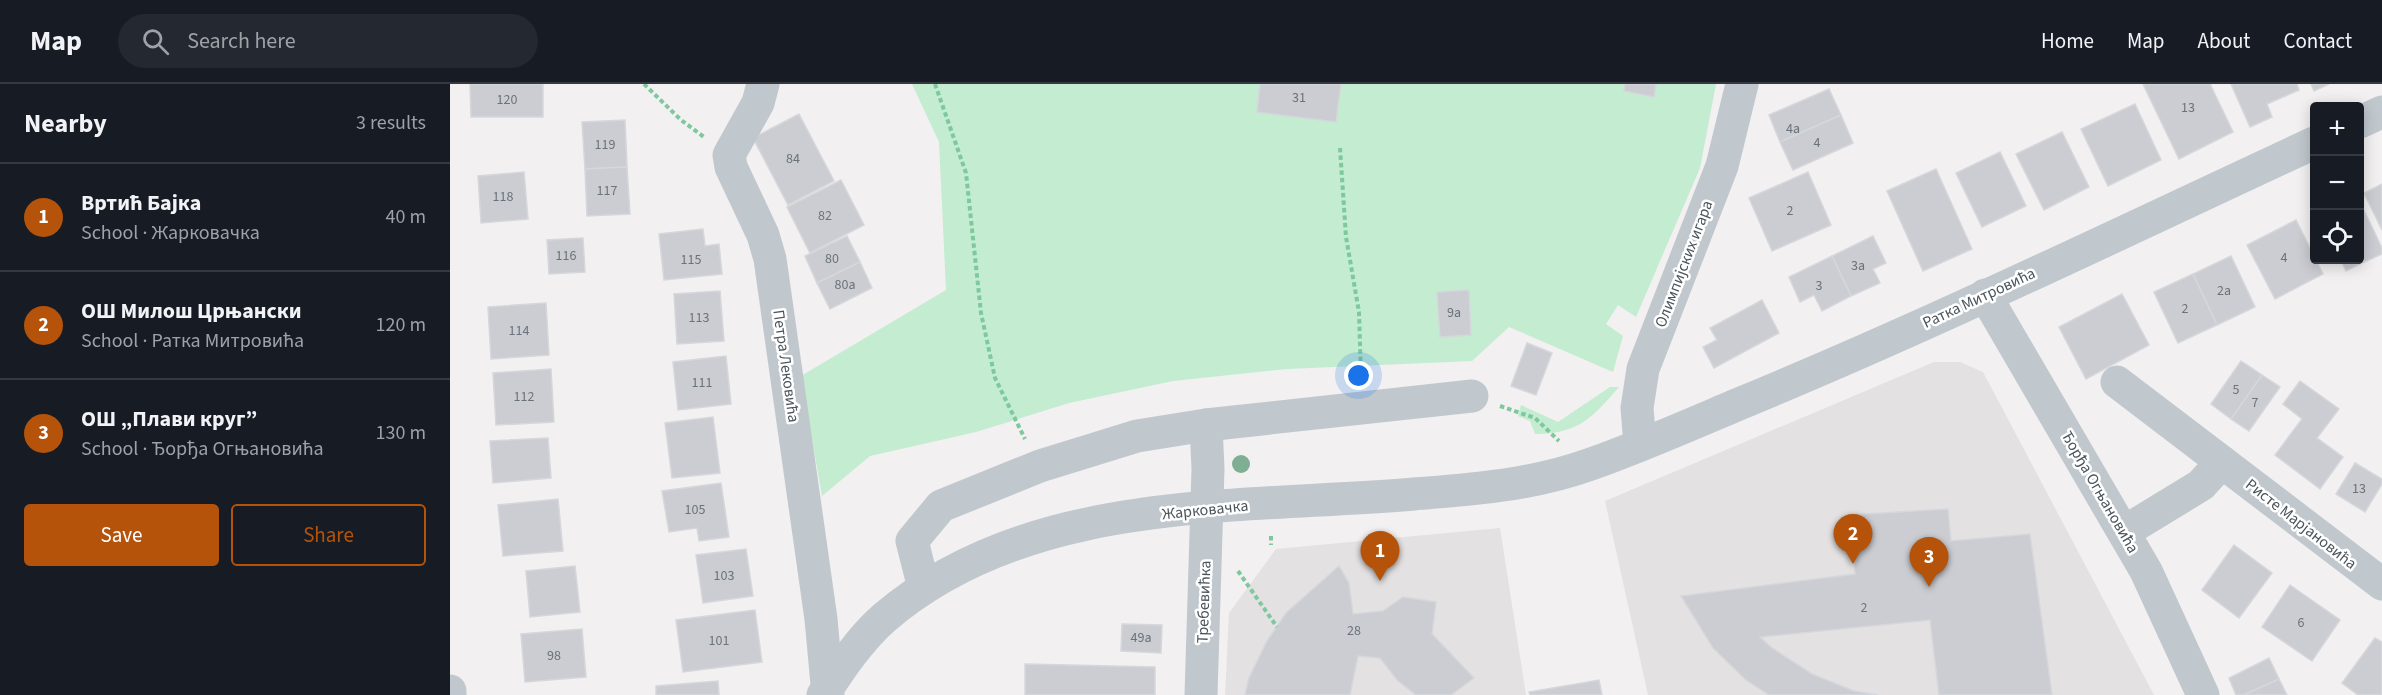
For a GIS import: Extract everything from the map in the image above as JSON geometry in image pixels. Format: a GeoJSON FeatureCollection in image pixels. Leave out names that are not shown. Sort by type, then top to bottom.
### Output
{"type":"FeatureCollection","features":[{"type":"Feature","properties":{"kind":"street"},"geometry":{"type":"LineString","coordinates":[[729,155],[758,103],[763,84]]}},
{"type":"Feature","properties":{"kind":"street","name":"Олимпијских игара"},"geometry":{"type":"LineString","coordinates":[[1640,445],[1637,408],[1643,369],[1722,166],[1742,84]]}},
{"type":"Feature","properties":{"kind":"street"},"geometry":{"type":"LineString","coordinates":[[2364,120],[2382,112]]}},
{"type":"Feature","properties":{"kind":"street","name":"Ратка Митровића"},"geometry":{"type":"LineString","coordinates":[[1640,445],[1815,372],[2310,145]]}},
{"type":"Feature","properties":{"kind":"street","name":"Петра Лековића"},"geometry":{"type":"LineString","coordinates":[[729,155],[731,167],[763,235],[771,258],[821,620],[826,693]]}},
{"type":"Feature","properties":{"kind":"street","name":"Ђорђа Огњановића"},"geometry":{"type":"LineString","coordinates":[[1985,295],[2146,572],[2203,695]]}},
{"type":"Feature","properties":{"kind":"street","name":"Ристе Марјановића"},"geometry":{"type":"LineString","coordinates":[[2117,382],[2382,584]]}},
{"type":"Feature","properties":{"kind":"street"},"geometry":{"type":"LineString","coordinates":[[924,588],[912,541],[941,506],[1040,466],[1137,435],[1206,425],[1472,396]]}},
{"type":"Feature","properties":{"kind":"street","name":"Требевићка"},"geometry":{"type":"LineString","coordinates":[[1201,695],[1207,508],[1206,425]]}},
{"type":"Feature","properties":{"kind":"street","name":"Жарковачка"},"geometry":{"type":"LineString","coordinates":[[826,693],[882,620],[924,588],[970,561],[1048,534],[1097,522],[1207,508],[1516,485],[1588,465],[1640,445]]}},
{"type":"Feature","properties":{"kind":"street"},"geometry":{"type":"LineString","coordinates":[[2124,532],[2201,485],[2222,462]]}},
{"type":"Feature","properties":{"kind":"path"},"geometry":{"type":"LineString","coordinates":[[644,84],[681,120],[729,155]]}},
{"type":"Feature","properties":{"kind":"path"},"geometry":{"type":"LineString","coordinates":[[934,84],[966,173],[981,313],[995,378],[1040,466]]}},
{"type":"Feature","properties":{"kind":"path"},"geometry":{"type":"LineString","coordinates":[[1340,148],[1346,237],[1359,312],[1362,408]]}},
{"type":"Feature","properties":{"kind":"path"},"geometry":{"type":"LineString","coordinates":[[1472,396],[1535,418],[1562,443]]}},
{"type":"Feature","properties":{"kind":"path"},"geometry":{"type":"LineString","coordinates":[[1271,536],[1271,545]]}},
{"type":"Feature","properties":{"kind":"path"},"geometry":{"type":"LineString","coordinates":[[1236,568],[1277,627]]}},
{"type":"Feature","properties":{"kind":"shaded area"},"geometry":{"type":"Polygon","coordinates":[[[1934,362],[1960,362],[1983,372],[2154,695],[1648,695],[1605,501],[1934,362]]]}},
{"type":"Feature","properties":{"kind":"shaded area"},"geometry":{"type":"Polygon","coordinates":[[[1500,528],[1526,695],[1225,695],[1229,613],[1276,549],[1500,528]]]}},
{"type":"Feature","properties":{"kind":"green space"},"geometry":{"type":"Polygon","coordinates":[[[912,84],[1716,84],[1700,168],[1636,317],[1618,305],[1606,324],[1623,336],[1613,372],[1509,327],[1472,361],[1287,369],[1173,381],[1069,403],[976,432],[870,456],[822,496],[801,376],[946,290],[939,142],[912,84]]]}},
{"type":"Feature","properties":{"kind":"green space"},"geometry":{"type":"Polygon","coordinates":[[[1610,387],[1619,387],[1583,422],[1562,431],[1535,434],[1530,421],[1518,416],[1521,405],[1558,422],[1610,387]]]}},
{"type":"Feature","properties":{"kind":"building"},"geometry":{"type":"Polygon","coordinates":[[[470,84],[543,84],[543,117],[471,117],[470,84]]]}},
{"type":"Feature","properties":{"kind":"building"},"geometry":{"type":"Polygon","coordinates":[[[1260,84],[1341,84],[1336,122],[1257,112],[1260,84]]]}},
{"type":"Feature","properties":{"kind":"building"},"geometry":{"type":"Polygon","coordinates":[[[1625,84],[1656,84],[1654,97],[1624,91],[1625,84]]]}},
{"type":"Feature","properties":{"kind":"building"},"geometry":{"type":"Polygon","coordinates":[[[2143,84],[2210,84],[2233,132],[2179,159],[2143,84]]]}},
{"type":"Feature","properties":{"kind":"building"},"geometry":{"type":"Polygon","coordinates":[[[2231,84],[2297,84],[2299,90],[2267,104],[2272,117],[2250,127],[2231,84]]]}},
{"type":"Feature","properties":{"kind":"building"},"geometry":{"type":"Polygon","coordinates":[[[2311,84],[2329,84],[2314,91],[2311,84]]]}},
{"type":"Feature","properties":{"kind":"building"},"geometry":{"type":"Polygon","coordinates":[[[1829,89],[1841,115],[1780,142],[1769,115],[1829,89]]]}},
{"type":"Feature","properties":{"kind":"building"},"geometry":{"type":"Polygon","coordinates":[[[2135,104],[2161,160],[2108,186],[2081,129],[2135,104]]]}},
{"type":"Feature","properties":{"kind":"building"},"geometry":{"type":"Polygon","coordinates":[[[799,114],[834,181],[788,205],[753,138],[799,114]]]}},
{"type":"Feature","properties":{"kind":"building"},"geometry":{"type":"Polygon","coordinates":[[[1841,115],[1853,143],[1793,170],[1780,142],[1841,115]]]}},
{"type":"Feature","properties":{"kind":"building"},"geometry":{"type":"Polygon","coordinates":[[[625,120],[627,167],[585,169],[582,122],[625,120]]]}},
{"type":"Feature","properties":{"kind":"building"},"geometry":{"type":"Polygon","coordinates":[[[2062,132],[2089,187],[2044,210],[2016,154],[2062,132]]]}},
{"type":"Feature","properties":{"kind":"building"},"geometry":{"type":"Polygon","coordinates":[[[2000,152],[2026,206],[1982,227],[1956,173],[2000,152]]]}},
{"type":"Feature","properties":{"kind":"building"},"geometry":{"type":"Polygon","coordinates":[[[627,167],[630,214],[587,216],[585,169],[627,167]]]}},
{"type":"Feature","properties":{"kind":"building"},"geometry":{"type":"Polygon","coordinates":[[[1936,169],[1972,249],[1923,271],[1887,191],[1936,169]]]}},
{"type":"Feature","properties":{"kind":"building"},"geometry":{"type":"Polygon","coordinates":[[[524,172],[528,219],[481,223],[478,176],[524,172]]]}},
{"type":"Feature","properties":{"kind":"building"},"geometry":{"type":"Polygon","coordinates":[[[1808,172],[1831,225],[1772,251],[1749,198],[1808,172]]]}},
{"type":"Feature","properties":{"kind":"building"},"geometry":{"type":"Polygon","coordinates":[[[841,180],[864,225],[810,253],[787,207],[841,180]]]}},
{"type":"Feature","properties":{"kind":"building"},"geometry":{"type":"Polygon","coordinates":[[[2382,184],[2382,230],[2364,193],[2382,184]]]}},
{"type":"Feature","properties":{"kind":"building"},"geometry":{"type":"Polygon","coordinates":[[[2364,210],[2382,248],[2382,254],[2364,262],[2364,210]]]}},
{"type":"Feature","properties":{"kind":"building"},"geometry":{"type":"Polygon","coordinates":[[[2296,220],[2310,248],[2310,264],[2318,264],[2323,274],[2275,299],[2247,245],[2296,220]]]}},
{"type":"Feature","properties":{"kind":"building"},"geometry":{"type":"Polygon","coordinates":[[[703,229],[705,246],[719,244],[722,274],[664,280],[659,234],[703,229]]]}},
{"type":"Feature","properties":{"kind":"building"},"geometry":{"type":"Polygon","coordinates":[[[847,236],[860,262],[817,283],[805,256],[847,236]]]}},
{"type":"Feature","properties":{"kind":"building"},"geometry":{"type":"Polygon","coordinates":[[[1873,236],[1886,263],[1873,269],[1880,283],[1851,296],[1832,256],[1873,236]]]}},
{"type":"Feature","properties":{"kind":"building"},"geometry":{"type":"Polygon","coordinates":[[[583,238],[585,272],[549,274],[547,240],[583,238]]]}},
{"type":"Feature","properties":{"kind":"building"},"geometry":{"type":"Polygon","coordinates":[[[1832,256],[1851,296],[1822,311],[1814,295],[1800,302],[1789,277],[1832,256]]]}},
{"type":"Feature","properties":{"kind":"building"},"geometry":{"type":"Polygon","coordinates":[[[2231,256],[2255,307],[2217,325],[2193,274],[2231,256]]]}},
{"type":"Feature","properties":{"kind":"building"},"geometry":{"type":"Polygon","coordinates":[[[860,262],[872,288],[830,309],[817,283],[860,262]]]}},
{"type":"Feature","properties":{"kind":"building"},"geometry":{"type":"Polygon","coordinates":[[[2343,264],[2360,264],[2346,271],[2343,264]]]}},
{"type":"Feature","properties":{"kind":"building"},"geometry":{"type":"Polygon","coordinates":[[[2193,274],[2217,325],[2178,343],[2154,292],[2193,274]]]}},
{"type":"Feature","properties":{"kind":"building"},"geometry":{"type":"Polygon","coordinates":[[[1469,290],[1471,335],[1440,337],[1437,292],[1469,290]]]}},
{"type":"Feature","properties":{"kind":"building"},"geometry":{"type":"Polygon","coordinates":[[[720,291],[724,341],[677,344],[674,294],[720,291]]]}},
{"type":"Feature","properties":{"kind":"building"},"geometry":{"type":"Polygon","coordinates":[[[2122,294],[2149,345],[2086,379],[2059,327],[2122,294]]]}},
{"type":"Feature","properties":{"kind":"building"},"geometry":{"type":"Polygon","coordinates":[[[1762,300],[1779,333],[1714,368],[1703,347],[1717,340],[1710,328],[1762,300]]]}},
{"type":"Feature","properties":{"kind":"building"},"geometry":{"type":"Polygon","coordinates":[[[546,303],[549,355],[491,359],[488,307],[546,303]]]}},
{"type":"Feature","properties":{"kind":"building"},"geometry":{"type":"Polygon","coordinates":[[[1527,343],[1552,353],[1536,395],[1511,386],[1527,343]]]}},
{"type":"Feature","properties":{"kind":"building"},"geometry":{"type":"Polygon","coordinates":[[[726,356],[731,404],[678,410],[673,362],[726,356]]]}},
{"type":"Feature","properties":{"kind":"building"},"geometry":{"type":"Polygon","coordinates":[[[2241,361],[2262,375],[2231,419],[2211,404],[2241,361]]]}},
{"type":"Feature","properties":{"kind":"building"},"geometry":{"type":"Polygon","coordinates":[[[551,369],[554,422],[496,425],[493,373],[551,369]]]}},
{"type":"Feature","properties":{"kind":"building"},"geometry":{"type":"Polygon","coordinates":[[[2262,375],[2280,387],[2249,431],[2231,419],[2262,375]]]}},
{"type":"Feature","properties":{"kind":"building"},"geometry":{"type":"Polygon","coordinates":[[[2300,381],[2339,409],[2317,438],[2343,457],[2320,489],[2275,455],[2302,419],[2283,404],[2300,381]]]}},
{"type":"Feature","properties":{"kind":"building"},"geometry":{"type":"Polygon","coordinates":[[[713,417],[720,473],[672,478],[665,423],[713,417]]]}},
{"type":"Feature","properties":{"kind":"building"},"geometry":{"type":"Polygon","coordinates":[[[548,438],[551,478],[493,483],[490,441],[548,438]]]}},
{"type":"Feature","properties":{"kind":"building"},"geometry":{"type":"Polygon","coordinates":[[[2355,463],[2382,479],[2382,484],[2365,512],[2336,494],[2355,463]]]}},
{"type":"Feature","properties":{"kind":"building"},"geometry":{"type":"Polygon","coordinates":[[[721,483],[729,537],[699,541],[697,528],[669,532],[662,491],[721,483]]]}},
{"type":"Feature","properties":{"kind":"building"},"geometry":{"type":"Polygon","coordinates":[[[558,499],[563,551],[503,556],[498,505],[558,499]]]}},
{"type":"Feature","properties":{"kind":"building"},"geometry":{"type":"Polygon","coordinates":[[[1948,509],[1951,541],[2030,534],[2052,695],[1939,695],[1930,620],[1760,637],[1772,648],[1812,674],[1854,691],[1878,695],[1769,695],[1746,680],[1713,648],[1681,596],[1855,574],[1849,515],[1948,509]]]}},
{"type":"Feature","properties":{"kind":"building"},"geometry":{"type":"Polygon","coordinates":[[[2234,545],[2272,573],[2239,618],[2202,590],[2234,545]]]}},
{"type":"Feature","properties":{"kind":"building"},"geometry":{"type":"Polygon","coordinates":[[[746,549],[753,596],[703,603],[696,555],[746,549]]]}},
{"type":"Feature","properties":{"kind":"building"},"geometry":{"type":"Polygon","coordinates":[[[575,566],[580,612],[530,617],[526,571],[575,566]]]}},
{"type":"Feature","properties":{"kind":"building"},"geometry":{"type":"Polygon","coordinates":[[[1339,566],[1349,583],[1353,614],[1383,611],[1403,597],[1436,602],[1432,634],[1474,678],[1451,695],[1416,695],[1397,680],[1380,658],[1358,656],[1350,695],[1245,695],[1249,678],[1267,641],[1286,613],[1339,566]]]}},
{"type":"Feature","properties":{"kind":"building"},"geometry":{"type":"Polygon","coordinates":[[[2290,585],[2340,620],[2312,661],[2262,627],[2290,585]]]}},
{"type":"Feature","properties":{"kind":"building"},"geometry":{"type":"Polygon","coordinates":[[[755,610],[762,662],[683,672],[676,620],[755,610]]]}},
{"type":"Feature","properties":{"kind":"building"},"geometry":{"type":"Polygon","coordinates":[[[1122,624],[1162,625],[1161,653],[1121,651],[1122,624]]]}},
{"type":"Feature","properties":{"kind":"building"},"geometry":{"type":"Polygon","coordinates":[[[582,629],[586,677],[525,682],[521,634],[582,629]]]}},
{"type":"Feature","properties":{"kind":"building"},"geometry":{"type":"Polygon","coordinates":[[[2375,638],[2382,642],[2382,695],[2358,695],[2342,683],[2375,638]]]}},
{"type":"Feature","properties":{"kind":"building"},"geometry":{"type":"Polygon","coordinates":[[[2269,658],[2279,679],[2244,695],[2236,695],[2229,678],[2269,658]]]}},
{"type":"Feature","properties":{"kind":"building"},"geometry":{"type":"Polygon","coordinates":[[[1025,664],[1155,667],[1155,695],[1025,695],[1025,664]]]}},
{"type":"Feature","properties":{"kind":"building"},"geometry":{"type":"Polygon","coordinates":[[[2279,679],[2287,695],[2244,695],[2279,679]]]}},
{"type":"Feature","properties":{"kind":"building"},"geometry":{"type":"Polygon","coordinates":[[[1599,680],[1602,695],[1530,695],[1529,692],[1599,680]]]}},
{"type":"Feature","properties":{"kind":"building"},"geometry":{"type":"Polygon","coordinates":[[[718,681],[719,695],[656,695],[656,686],[718,681]]]}},
{"type":"Feature","properties":{"kind":"place","name":"ОШ Милош Црњански"},"geometry":{"type":"Point","coordinates":[1853,564]}},
{"type":"Feature","properties":{"kind":"place","name":"Вртић Бајка"},"geometry":{"type":"Point","coordinates":[1380,581]}},
{"type":"Feature","properties":{"kind":"place","name":"ОШ „Плави круг”"},"geometry":{"type":"Point","coordinates":[1929,587]}}]}
